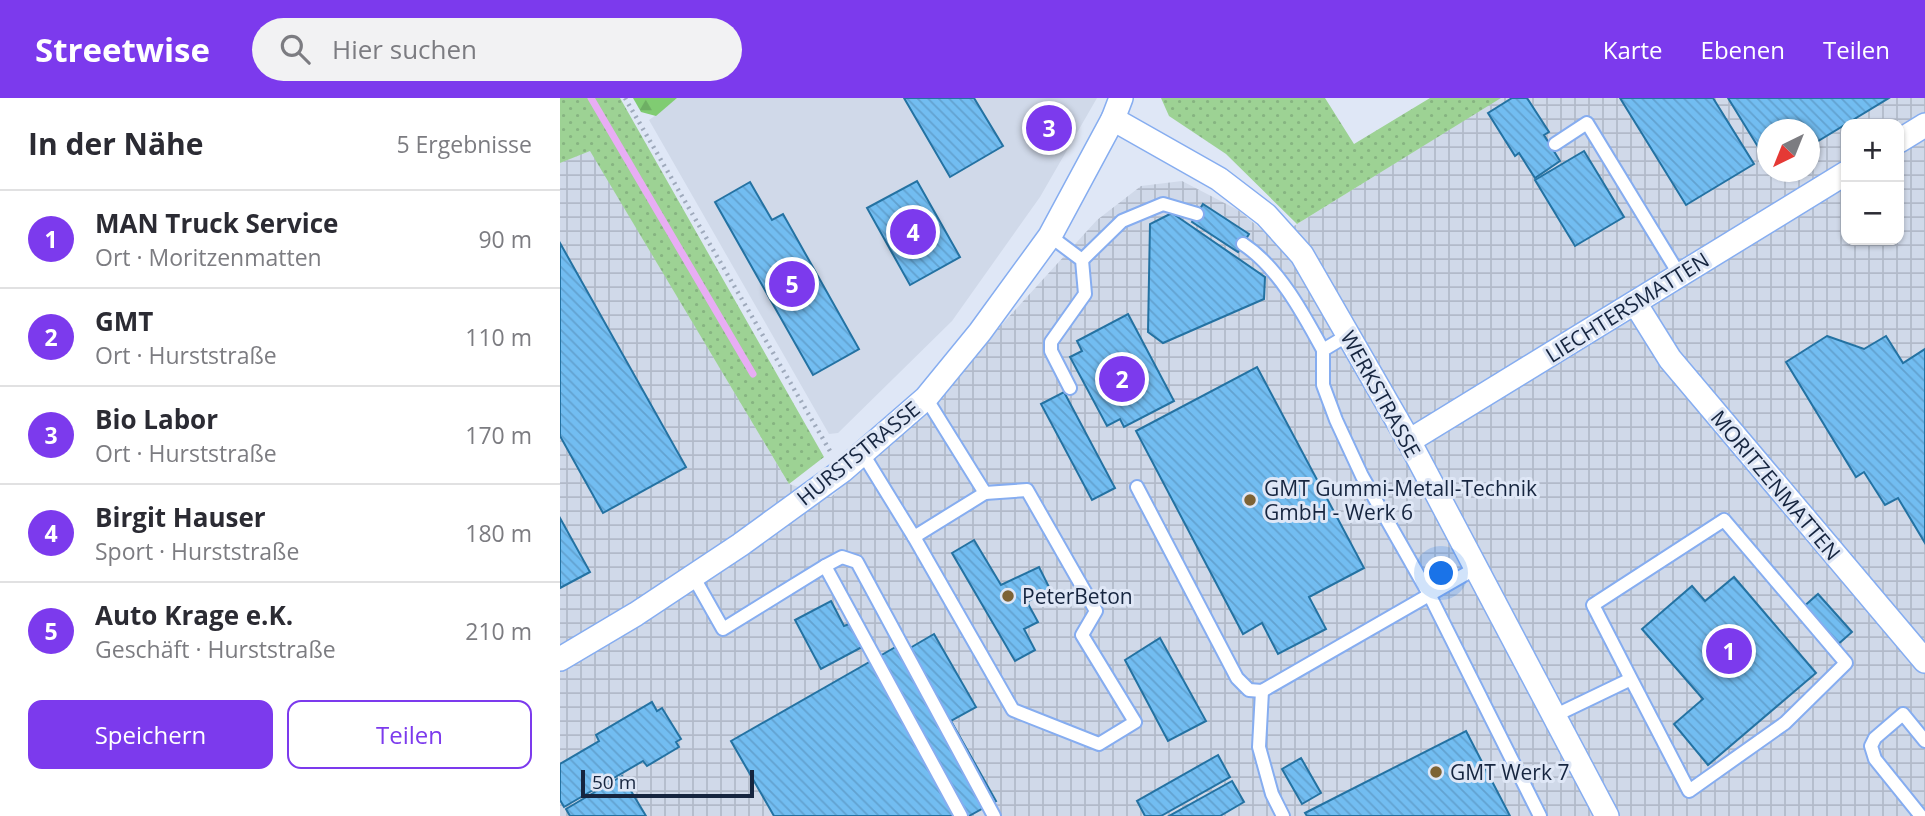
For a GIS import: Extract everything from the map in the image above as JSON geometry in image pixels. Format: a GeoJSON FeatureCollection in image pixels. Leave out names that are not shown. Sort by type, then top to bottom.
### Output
{"type":"FeatureCollection","features":[{"type":"Feature","properties":{"kind":"street","name":"HURSTSTRASSE"},"geometry":{"type":"LineString","coordinates":[[560,659],[694,576],[842,471],[926,398],[980,332],[1050,236],[1117,108]]}},
{"type":"Feature","properties":{"kind":"street","name":"WERKSTRASSE"},"geometry":{"type":"LineString","coordinates":[[1117,108],[1266,215],[1302,255],[1409,441],[1606,816]]}},
{"type":"Feature","properties":{"kind":"street"},"geometry":{"type":"LineString","coordinates":[[1904,138],[1925,125]]}},
{"type":"Feature","properties":{"kind":"street","name":"LIECHTERSMATTEN"},"geometry":{"type":"LineString","coordinates":[[1409,441],[1841,176]]}},
{"type":"Feature","properties":{"kind":"street","name":"MORITZENMATTEN"},"geometry":{"type":"LineString","coordinates":[[1635,303],[1670,359],[1925,661]]}},
{"type":"Feature","properties":{"kind":"lane"},"geometry":{"type":"LineString","coordinates":[[1555,144],[1587,123],[1679,274]]}},
{"type":"Feature","properties":{"kind":"lane"},"geometry":{"type":"LineString","coordinates":[[1082,260],[1122,221],[1163,204],[1198,214]]}},
{"type":"Feature","properties":{"kind":"lane"},"geometry":{"type":"LineString","coordinates":[[1050,236],[1082,260],[1085,294],[1051,342],[1051,351],[1070,388]]}},
{"type":"Feature","properties":{"kind":"lane"},"geometry":{"type":"LineString","coordinates":[[1243,244],[1259,254],[1300,308],[1323,350],[1323,385],[1336,421],[1362,476],[1429,594],[1540,816]]}},
{"type":"Feature","properties":{"kind":"lane"},"geometry":{"type":"LineString","coordinates":[[1323,350],[1348,335]]}},
{"type":"Feature","properties":{"kind":"lane"},"geometry":{"type":"LineString","coordinates":[[926,398],[985,493]]}},
{"type":"Feature","properties":{"kind":"lane"},"geometry":{"type":"LineString","coordinates":[[863,454],[1013,710],[1099,744],[1135,722],[1082,635],[1096,611],[1027,490],[985,493],[914,537]]}},
{"type":"Feature","properties":{"kind":"lane"},"geometry":{"type":"LineString","coordinates":[[1137,487],[1237,678],[1249,690],[1262,691],[1476,568]]}},
{"type":"Feature","properties":{"kind":"lane"},"geometry":{"type":"LineString","coordinates":[[1724,520],[1846,663],[1785,723],[1689,791],[1631,679],[1593,605],[1724,520]]}},
{"type":"Feature","properties":{"kind":"lane"},"geometry":{"type":"LineString","coordinates":[[694,576],[723,629],[842,557],[857,562],[994,816]]}},
{"type":"Feature","properties":{"kind":"lane"},"geometry":{"type":"LineString","coordinates":[[825,566],[961,816]]}},
{"type":"Feature","properties":{"kind":"lane"},"geometry":{"type":"LineString","coordinates":[[1554,716],[1631,679]]}},
{"type":"Feature","properties":{"kind":"lane"},"geometry":{"type":"LineString","coordinates":[[1262,691],[1259,747],[1272,794],[1283,816]]}},
{"type":"Feature","properties":{"kind":"lane"},"geometry":{"type":"LineString","coordinates":[[1921,816],[1875,759],[1871,746],[1875,738],[1903,715],[1925,741]]}},
{"type":"Feature","properties":{"kind":"path"},"geometry":{"type":"LineString","coordinates":[[625,98],[842,471]]}},
{"type":"Feature","properties":{"kind":"shaded area"},"geometry":{"type":"Polygon","coordinates":[[[677,98],[1097,98],[1040,197],[952,321],[838,433],[829,434],[649,120],[677,98]]]}},
{"type":"Feature","properties":{"kind":"shaded area"},"geometry":{"type":"Polygon","coordinates":[[[1500,98],[1925,98],[1925,816],[560,816],[560,163],[590,150],[789,484],[831,497],[913,422],[1097,220],[1141,186],[1182,181],[1238,210],[1273,239],[1500,98]]]}},
{"type":"Feature","properties":{"kind":"green space"},"geometry":{"type":"Polygon","coordinates":[[[560,98],[620,98],[824,457],[789,484],[590,151],[560,163],[560,98]]]}},
{"type":"Feature","properties":{"kind":"green space"},"geometry":{"type":"Polygon","coordinates":[[[633,98],[677,98],[656,116],[641,112],[633,98]]]}},
{"type":"Feature","properties":{"kind":"green space"},"geometry":{"type":"Polygon","coordinates":[[[1161,98],[1325,98],[1354,144],[1430,98],[1501,98],[1297,224],[1226,154],[1169,116],[1161,98]]]}},
{"type":"Feature","properties":{"kind":"building"},"geometry":{"type":"Polygon","coordinates":[[[904,98],[974,98],[1003,146],[950,177],[904,98]]]}},
{"type":"Feature","properties":{"kind":"building"},"geometry":{"type":"Polygon","coordinates":[[[1512,98],[1527,98],[1549,132],[1544,135],[1560,161],[1535,178],[1519,153],[1515,156],[1488,113],[1512,98]]]}},
{"type":"Feature","properties":{"kind":"building"},"geometry":{"type":"Polygon","coordinates":[[[1620,98],[1713,98],[1754,164],[1686,205],[1620,98]]]}},
{"type":"Feature","properties":{"kind":"building"},"geometry":{"type":"Polygon","coordinates":[[[1728,98],[1889,98],[1854,119],[1841,119],[1841,127],[1820,140],[1820,119],[1757,119],[1757,145],[1728,98]]]}},
{"type":"Feature","properties":{"kind":"building"},"geometry":{"type":"Polygon","coordinates":[[[1046,121],[1056,127],[1052,135],[1042,129],[1046,121]]]}},
{"type":"Feature","properties":{"kind":"building"},"geometry":{"type":"Polygon","coordinates":[[[1584,151],[1624,217],[1575,246],[1535,180],[1584,151]]]}},
{"type":"Feature","properties":{"kind":"building"},"geometry":{"type":"Polygon","coordinates":[[[917,181],[960,257],[910,285],[867,208],[917,181]]]}},
{"type":"Feature","properties":{"kind":"building"},"geometry":{"type":"Polygon","coordinates":[[[750,182],[772,220],[783,214],[859,349],[813,375],[715,202],[750,182]]]}},
{"type":"Feature","properties":{"kind":"building"},"geometry":{"type":"Polygon","coordinates":[[[1203,204],[1249,234],[1238,252],[1192,222],[1203,204]]]}},
{"type":"Feature","properties":{"kind":"building"},"geometry":{"type":"Polygon","coordinates":[[[1172,213],[1265,277],[1264,299],[1163,343],[1148,332],[1150,224],[1172,213]]]}},
{"type":"Feature","properties":{"kind":"building"},"geometry":{"type":"Polygon","coordinates":[[[560,243],[686,467],[603,513],[560,436],[560,243]]]}},
{"type":"Feature","properties":{"kind":"building"},"geometry":{"type":"Polygon","coordinates":[[[1128,314],[1174,401],[1124,427],[1120,419],[1107,426],[1070,357],[1082,351],[1077,341],[1128,314]]]}},
{"type":"Feature","properties":{"kind":"building"},"geometry":{"type":"Polygon","coordinates":[[[1827,336],[1864,349],[1886,336],[1903,363],[1925,349],[1925,543],[1898,498],[1885,505],[1864,472],[1856,477],[1786,362],[1827,336]]]}},
{"type":"Feature","properties":{"kind":"building","name":"GMT Gummi-Metall-Technik GmbH - Werk 6"},"geometry":{"type":"Polygon","coordinates":[[[1257,367],[1364,568],[1309,597],[1326,629],[1278,654],[1262,623],[1243,634],[1136,431],[1257,367]]]}},
{"type":"Feature","properties":{"kind":"building"},"geometry":{"type":"Polygon","coordinates":[[[1064,392],[1115,488],[1092,500],[1041,404],[1064,392]]]}},
{"type":"Feature","properties":{"kind":"building"},"geometry":{"type":"Polygon","coordinates":[[[560,518],[590,572],[560,588],[560,518]]]}},
{"type":"Feature","properties":{"kind":"building","name":"PeterBeton"},"geometry":{"type":"Polygon","coordinates":[[[974,540],[1001,585],[1039,567],[1050,589],[1027,602],[1038,622],[1024,629],[1035,650],[1015,661],[952,553],[974,540]]]}},
{"type":"Feature","properties":{"kind":"building"},"geometry":{"type":"Polygon","coordinates":[[[1734,577],[1816,673],[1708,765],[1674,724],[1703,699],[1642,629],[1692,586],[1705,601],[1734,577]]]}},
{"type":"Feature","properties":{"kind":"building"},"geometry":{"type":"Polygon","coordinates":[[[1818,594],[1852,632],[1836,646],[1802,608],[1818,594]]]}},
{"type":"Feature","properties":{"kind":"building"},"geometry":{"type":"Polygon","coordinates":[[[831,601],[844,626],[849,624],[862,647],[821,669],[795,620],[831,601]]]}},
{"type":"Feature","properties":{"kind":"building"},"geometry":{"type":"Polygon","coordinates":[[[934,634],[976,707],[951,721],[996,801],[969,816],[774,816],[731,741],[906,641],[910,648],[934,634]]]}},
{"type":"Feature","properties":{"kind":"building"},"geometry":{"type":"Polygon","coordinates":[[[1160,638],[1206,721],[1168,741],[1125,660],[1160,638]]]}},
{"type":"Feature","properties":{"kind":"building"},"geometry":{"type":"Polygon","coordinates":[[[652,702],[657,711],[662,708],[681,739],[676,742],[679,747],[647,766],[643,761],[564,807],[560,800],[560,764],[599,741],[596,735],[652,702]]]}},
{"type":"Feature","properties":{"kind":"building","name":"GMT Werk 7"},"geometry":{"type":"Polygon","coordinates":[[[1466,731],[1510,816],[1307,816],[1305,813],[1466,731]]]}},
{"type":"Feature","properties":{"kind":"building"},"geometry":{"type":"Polygon","coordinates":[[[1218,755],[1230,777],[1161,816],[1145,816],[1137,801],[1218,755]]]}},
{"type":"Feature","properties":{"kind":"building"},"geometry":{"type":"Polygon","coordinates":[[[1301,758],[1321,793],[1302,804],[1282,769],[1301,758]]]}},
{"type":"Feature","properties":{"kind":"building"},"geometry":{"type":"Polygon","coordinates":[[[622,776],[646,816],[570,816],[566,809],[622,776]]]}},
{"type":"Feature","properties":{"kind":"building"},"geometry":{"type":"Polygon","coordinates":[[[1232,781],[1244,802],[1220,816],[1169,816],[1232,781]]]}},
{"type":"Feature","properties":{"kind":"waterway"},"geometry":{"type":"LineString","coordinates":[[591,98],[753,374]]}},
{"type":"Feature","properties":{"kind":"place","name":"Bio Labor"},"geometry":{"type":"Point","coordinates":[1049,128]}},
{"type":"Feature","properties":{"kind":"place","name":"Birgit Hauser"},"geometry":{"type":"Point","coordinates":[913,232]}},
{"type":"Feature","properties":{"kind":"place","name":"Auto Krage e.K."},"geometry":{"type":"Point","coordinates":[792,284]}},
{"type":"Feature","properties":{"kind":"place","name":"GMT"},"geometry":{"type":"Point","coordinates":[1122,379]}},
{"type":"Feature","properties":{"kind":"place","name":"GMT Gummi-Metall-Technik GmbH - Werk 6"},"geometry":{"type":"Point","coordinates":[1250,500]}},
{"type":"Feature","properties":{"kind":"place","name":"PeterBeton"},"geometry":{"type":"Point","coordinates":[1008,596]}},
{"type":"Feature","properties":{"kind":"place","name":"MAN Truck Service"},"geometry":{"type":"Point","coordinates":[1729,651]}},
{"type":"Feature","properties":{"kind":"place","name":"GMT Werk 7"},"geometry":{"type":"Point","coordinates":[1436,772]}}]}
